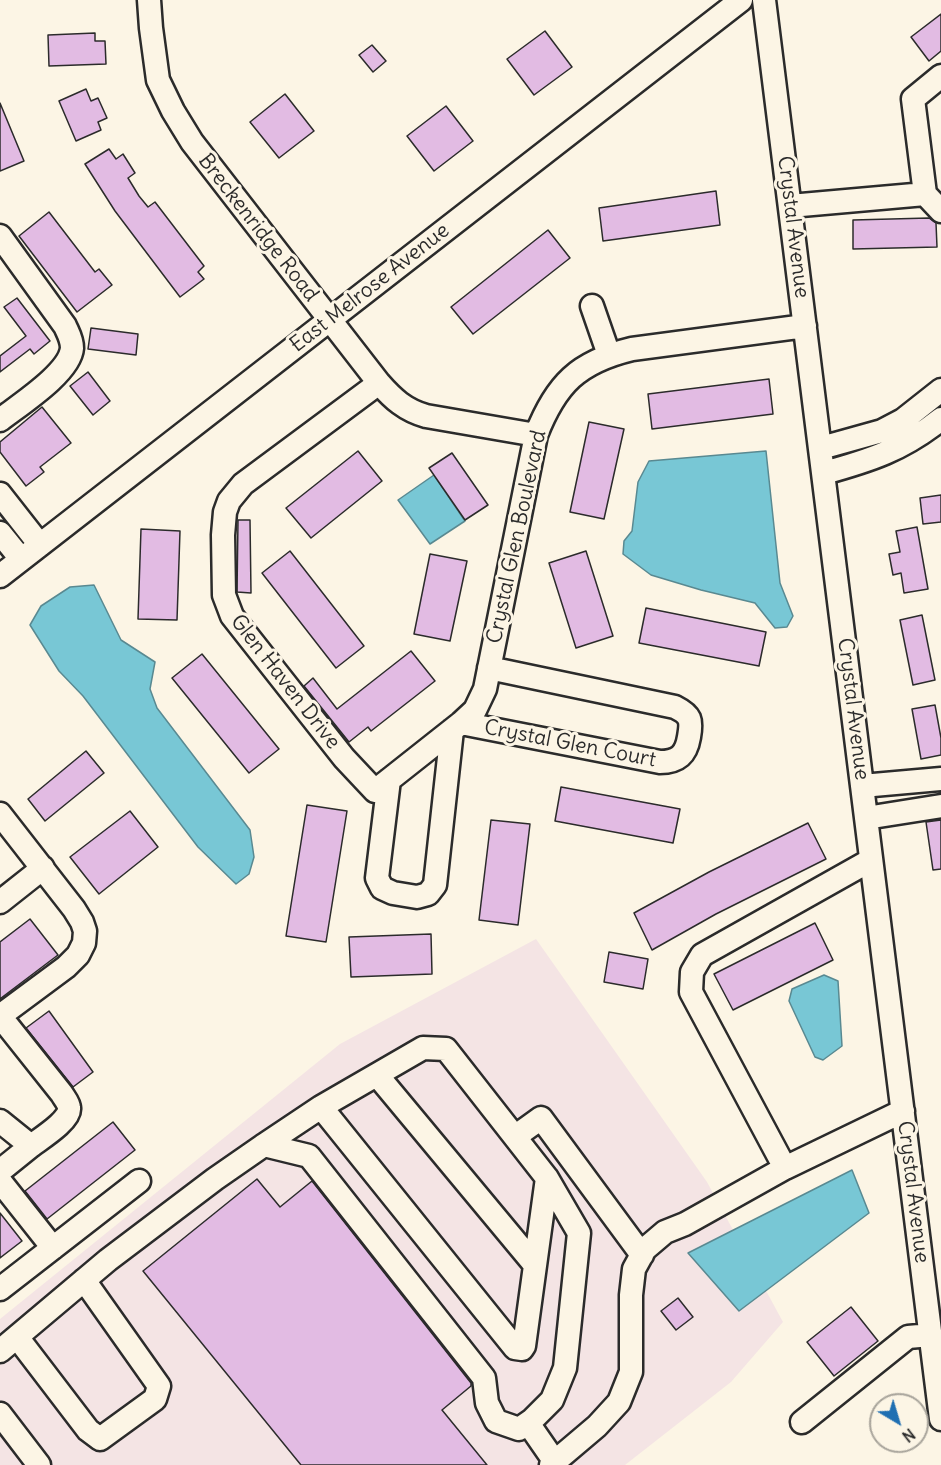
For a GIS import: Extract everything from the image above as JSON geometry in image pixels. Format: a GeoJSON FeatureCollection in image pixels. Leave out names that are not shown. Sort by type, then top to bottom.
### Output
{"type":"FeatureCollection","features":[{"type":"Feature","properties":{"kind":"street","name":"Breckenridge Road"},"geometry":{"type":"LineString","coordinates":[[149,0],[150,28],[158,80],[173,111],[192,142],[393,400],[426,416],[536,435]]}},
{"type":"Feature","properties":{"kind":"street","name":"East Melrose Avenue"},"geometry":{"type":"LineString","coordinates":[[0,576],[741,0]]}},
{"type":"Feature","properties":{"kind":"street","name":"Crystal Avenue"},"geometry":{"type":"LineString","coordinates":[[764,0],[941,1419]]}},
{"type":"Feature","properties":{"kind":"street"},"geometry":{"type":"LineString","coordinates":[[941,76],[913,99],[925,194],[941,212]]}},
{"type":"Feature","properties":{"kind":"street"},"geometry":{"type":"LineString","coordinates":[[790,206],[925,194]]}},
{"type":"Feature","properties":{"kind":"street"},"geometry":{"type":"LineString","coordinates":[[0,236],[64,326],[72,347],[65,364],[48,382],[0,420]]}},
{"type":"Feature","properties":{"kind":"street"},"geometry":{"type":"LineString","coordinates":[[592,306],[609,354]]}},
{"type":"Feature","properties":{"kind":"street","name":"Crystal Glen Boulevard"},"geometry":{"type":"LineString","coordinates":[[382,785],[457,726],[475,710],[481,700],[536,435],[546,408],[560,388],[582,368],[609,354],[805,326]]}},
{"type":"Feature","properties":{"kind":"street","name":"Glen Haven Drive"},"geometry":{"type":"LineString","coordinates":[[379,383],[243,484],[229,501],[225,512],[223,536],[224,595],[232,616],[344,758],[382,785]]}},
{"type":"Feature","properties":{"kind":"street"},"geometry":{"type":"LineString","coordinates":[[821,448],[882,431],[903,420],[941,390]]}},
{"type":"Feature","properties":{"kind":"street"},"geometry":{"type":"LineString","coordinates":[[824,473],[889,452],[906,444],[941,419]]}},
{"type":"Feature","properties":{"kind":"street"},"geometry":{"type":"LineString","coordinates":[[0,494],[40,545]]}},
{"type":"Feature","properties":{"kind":"street"},"geometry":{"type":"LineString","coordinates":[[0,533],[21,559]]}},
{"type":"Feature","properties":{"kind":"street","name":"Crystal Glen Court"},"geometry":{"type":"LineString","coordinates":[[457,726],[660,762],[672,762],[682,756],[688,746],[691,722],[686,712],[675,707],[489,668]]}},
{"type":"Feature","properties":{"kind":"street"},"geometry":{"type":"LineString","coordinates":[[382,785],[377,878],[382,888],[393,893],[417,897],[428,894],[435,885],[457,726]]}},
{"type":"Feature","properties":{"kind":"street"},"geometry":{"type":"LineString","coordinates":[[862,786],[941,779]]}},
{"type":"Feature","properties":{"kind":"street"},"geometry":{"type":"LineString","coordinates":[[866,818],[941,806]]}},
{"type":"Feature","properties":{"kind":"street"},"geometry":{"type":"LineString","coordinates":[[0,814],[82,921],[85,932],[84,943],[78,955],[66,967],[0,1016],[69,1106],[67,1117],[60,1124],[0,1171]]}},
{"type":"Feature","properties":{"kind":"street"},"geometry":{"type":"LineString","coordinates":[[785,1168],[691,992],[692,972],[702,955],[872,860]]}},
{"type":"Feature","properties":{"kind":"street"},"geometry":{"type":"LineString","coordinates":[[0,902],[43,868]]}},
{"type":"Feature","properties":{"kind":"street"},"geometry":{"type":"LineString","coordinates":[[84,1280],[159,1386],[155,1399],[100,1439],[88,1430],[8,1344],[84,1280],[264,1144],[321,1107],[423,1048],[446,1049],[547,1178],[579,1233],[566,1368],[552,1400],[519,1429],[496,1421],[487,1403],[484,1378],[309,1156],[264,1144]]}},
{"type":"Feature","properties":{"kind":"street"},"geometry":{"type":"LineString","coordinates":[[377,1075],[535,1265]]}},
{"type":"Feature","properties":{"kind":"street"},"geometry":{"type":"LineString","coordinates":[[321,1107],[515,1348],[522,1349],[524,1346],[547,1178]]}},
{"type":"Feature","properties":{"kind":"street"},"geometry":{"type":"LineString","coordinates":[[528,1423],[553,1463],[597,1426],[619,1402],[631,1372],[631,1295],[634,1269],[645,1249],[665,1232],[693,1220],[785,1168],[903,1111]]}},
{"type":"Feature","properties":{"kind":"street"},"geometry":{"type":"LineString","coordinates":[[516,1136],[540,1118],[642,1255]]}},
{"type":"Feature","properties":{"kind":"street"},"geometry":{"type":"LineString","coordinates":[[0,1121],[31,1146]]}},
{"type":"Feature","properties":{"kind":"street"},"geometry":{"type":"LineString","coordinates":[[0,1180],[53,1248]]}},
{"type":"Feature","properties":{"kind":"street"},"geometry":{"type":"LineString","coordinates":[[0,1289],[139,1180]]}},
{"type":"Feature","properties":{"kind":"street"},"geometry":{"type":"LineString","coordinates":[[802,1422],[908,1337],[931,1335]]}},
{"type":"Feature","properties":{"kind":"street"},"geometry":{"type":"LineString","coordinates":[[0,1414],[39,1465]]}},
{"type":"Feature","properties":{"kind":"shaded area"},"geometry":{"type":"Polygon","coordinates":[[[536,939],[707,1182],[783,1322],[731,1382],[625,1465],[0,1465],[0,1319],[340,1044],[536,939]]]}},
{"type":"Feature","properties":{"kind":"water"},"geometry":{"type":"Polygon","coordinates":[[[766,451],[780,583],[793,616],[787,627],[775,628],[755,603],[651,575],[623,554],[624,541],[632,531],[638,482],[649,461],[766,451]]]}},
{"type":"Feature","properties":{"kind":"water"},"geometry":{"type":"Polygon","coordinates":[[[434,475],[465,521],[430,544],[398,500],[434,475]]]}},
{"type":"Feature","properties":{"kind":"water"},"geometry":{"type":"Polygon","coordinates":[[[94,585],[121,640],[155,662],[150,689],[157,708],[250,830],[254,857],[249,874],[236,884],[198,847],[83,696],[59,671],[30,625],[41,606],[70,587],[94,585]]]}},
{"type":"Feature","properties":{"kind":"water"},"geometry":{"type":"Polygon","coordinates":[[[824,975],[838,981],[842,1046],[823,1060],[815,1057],[789,1001],[792,989],[824,975]]]}},
{"type":"Feature","properties":{"kind":"water"},"geometry":{"type":"Polygon","coordinates":[[[852,1170],[869,1213],[739,1311],[688,1253],[852,1170]]]}},
{"type":"Feature","properties":{"kind":"building"},"geometry":{"type":"Polygon","coordinates":[[[941,14],[941,51],[929,61],[911,37],[941,14]]]}},
{"type":"Feature","properties":{"kind":"building"},"geometry":{"type":"Polygon","coordinates":[[[545,31],[572,67],[534,95],[507,59],[545,31]]]}},
{"type":"Feature","properties":{"kind":"building"},"geometry":{"type":"Polygon","coordinates":[[[95,33],[95,41],[105,41],[106,64],[49,66],[48,35],[95,33]]]}},
{"type":"Feature","properties":{"kind":"building"},"geometry":{"type":"Polygon","coordinates":[[[372,45],[386,61],[373,72],[359,55],[372,45]]]}},
{"type":"Feature","properties":{"kind":"building"},"geometry":{"type":"Polygon","coordinates":[[[86,89],[91,101],[98,98],[107,118],[98,122],[101,130],[76,141],[59,101],[86,89]]]}},
{"type":"Feature","properties":{"kind":"building"},"geometry":{"type":"Polygon","coordinates":[[[285,94],[314,131],[279,158],[250,122],[285,94]]]}},
{"type":"Feature","properties":{"kind":"building"},"geometry":{"type":"Polygon","coordinates":[[[0,103],[24,161],[0,171],[0,103]]]}},
{"type":"Feature","properties":{"kind":"building"},"geometry":{"type":"Polygon","coordinates":[[[446,106],[473,141],[434,171],[407,136],[446,106]]]}},
{"type":"Feature","properties":{"kind":"building"},"geometry":{"type":"Polygon","coordinates":[[[109,149],[116,159],[123,154],[135,173],[128,178],[139,196],[148,207],[155,202],[204,266],[198,272],[204,279],[180,297],[115,211],[85,164],[109,149]]]}},
{"type":"Feature","properties":{"kind":"building"},"geometry":{"type":"Polygon","coordinates":[[[716,191],[720,225],[603,241],[599,208],[716,191]]]}},
{"type":"Feature","properties":{"kind":"building"},"geometry":{"type":"Polygon","coordinates":[[[49,212],[95,272],[99,269],[112,285],[77,312],[19,236],[49,212]]]}},
{"type":"Feature","properties":{"kind":"building"},"geometry":{"type":"Polygon","coordinates":[[[929,218],[936,223],[937,247],[853,249],[853,220],[929,218]]]}},
{"type":"Feature","properties":{"kind":"building"},"geometry":{"type":"Polygon","coordinates":[[[548,230],[570,258],[473,334],[451,307],[548,230]]]}},
{"type":"Feature","properties":{"kind":"building"},"geometry":{"type":"Polygon","coordinates":[[[17,298],[50,341],[34,354],[30,349],[0,372],[0,356],[26,336],[4,307],[17,298]]]}},
{"type":"Feature","properties":{"kind":"building"},"geometry":{"type":"Polygon","coordinates":[[[91,328],[138,334],[136,355],[88,349],[91,328]]]}},
{"type":"Feature","properties":{"kind":"building"},"geometry":{"type":"Polygon","coordinates":[[[88,372],[110,401],[93,415],[70,386],[88,372]]]}},
{"type":"Feature","properties":{"kind":"building"},"geometry":{"type":"Polygon","coordinates":[[[769,379],[773,414],[652,429],[648,394],[769,379]]]}},
{"type":"Feature","properties":{"kind":"building"},"geometry":{"type":"Polygon","coordinates":[[[42,407],[71,443],[40,467],[44,472],[26,486],[0,452],[0,442],[42,407]]]}},
{"type":"Feature","properties":{"kind":"building"},"geometry":{"type":"Polygon","coordinates":[[[589,422],[624,429],[604,519],[570,512],[589,422]]]}},
{"type":"Feature","properties":{"kind":"building"},"geometry":{"type":"Polygon","coordinates":[[[358,451],[382,481],[311,538],[286,508],[358,451]]]}},
{"type":"Feature","properties":{"kind":"building"},"geometry":{"type":"Polygon","coordinates":[[[452,453],[488,505],[465,520],[429,468],[452,453]]]}},
{"type":"Feature","properties":{"kind":"building"},"geometry":{"type":"Polygon","coordinates":[[[941,495],[941,522],[923,524],[920,498],[941,495]]]}},
{"type":"Feature","properties":{"kind":"building"},"geometry":{"type":"Polygon","coordinates":[[[238,520],[250,520],[251,593],[237,592],[238,520]]]}},
{"type":"Feature","properties":{"kind":"building"},"geometry":{"type":"Polygon","coordinates":[[[917,527],[928,589],[904,593],[901,573],[893,575],[889,554],[900,552],[896,531],[917,527]]]}},
{"type":"Feature","properties":{"kind":"building"},"geometry":{"type":"Polygon","coordinates":[[[141,529],[180,531],[177,620],[138,619],[141,529]]]}},
{"type":"Feature","properties":{"kind":"building"},"geometry":{"type":"Polygon","coordinates":[[[290,551],[364,646],[336,668],[262,573],[290,551]]]}},
{"type":"Feature","properties":{"kind":"building"},"geometry":{"type":"Polygon","coordinates":[[[586,551],[613,636],[576,648],[549,563],[586,551]]]}},
{"type":"Feature","properties":{"kind":"building"},"geometry":{"type":"Polygon","coordinates":[[[430,554],[467,561],[450,641],[414,634],[430,554]]]}},
{"type":"Feature","properties":{"kind":"building"},"geometry":{"type":"Polygon","coordinates":[[[646,608],[766,632],[759,666],[639,643],[646,608]]]}},
{"type":"Feature","properties":{"kind":"building"},"geometry":{"type":"Polygon","coordinates":[[[922,615],[935,680],[913,685],[900,620],[922,615]]]}},
{"type":"Feature","properties":{"kind":"building"},"geometry":{"type":"Polygon","coordinates":[[[411,651],[435,681],[371,731],[368,727],[349,742],[304,686],[313,678],[337,709],[411,651]]]}},
{"type":"Feature","properties":{"kind":"building"},"geometry":{"type":"Polygon","coordinates":[[[202,654],[279,749],[249,773],[172,678],[202,654]]]}},
{"type":"Feature","properties":{"kind":"building"},"geometry":{"type":"Polygon","coordinates":[[[935,705],[941,738],[941,755],[921,759],[912,709],[935,705]]]}},
{"type":"Feature","properties":{"kind":"building"},"geometry":{"type":"Polygon","coordinates":[[[86,751],[104,773],[45,821],[28,799],[86,751]]]}},
{"type":"Feature","properties":{"kind":"building"},"geometry":{"type":"Polygon","coordinates":[[[561,787],[680,809],[673,843],[555,821],[561,787]]]}},
{"type":"Feature","properties":{"kind":"building"},"geometry":{"type":"Polygon","coordinates":[[[307,805],[347,811],[326,942],[286,936],[307,805]]]}},
{"type":"Feature","properties":{"kind":"building"},"geometry":{"type":"Polygon","coordinates":[[[130,811],[158,847],[99,894],[70,857],[130,811]]]}},
{"type":"Feature","properties":{"kind":"building"},"geometry":{"type":"Polygon","coordinates":[[[491,820],[530,824],[518,925],[479,920],[491,820]]]}},
{"type":"Feature","properties":{"kind":"building"},"geometry":{"type":"Polygon","coordinates":[[[941,820],[941,869],[933,870],[926,822],[941,820]]]}},
{"type":"Feature","properties":{"kind":"building"},"geometry":{"type":"Polygon","coordinates":[[[808,823],[826,859],[716,914],[652,950],[634,913],[709,872],[808,823]]]}},
{"type":"Feature","properties":{"kind":"building"},"geometry":{"type":"Polygon","coordinates":[[[30,919],[58,955],[0,999],[0,942],[30,919]]]}},
{"type":"Feature","properties":{"kind":"building"},"geometry":{"type":"Polygon","coordinates":[[[815,923],[833,960],[733,1010],[714,974],[815,923]]]}},
{"type":"Feature","properties":{"kind":"building"},"geometry":{"type":"Polygon","coordinates":[[[431,934],[432,974],[351,977],[349,937],[431,934]]]}},
{"type":"Feature","properties":{"kind":"building"},"geometry":{"type":"Polygon","coordinates":[[[609,952],[648,959],[643,989],[604,982],[609,952]]]}},
{"type":"Feature","properties":{"kind":"building"},"geometry":{"type":"Polygon","coordinates":[[[49,1011],[93,1072],[73,1087],[26,1028],[49,1011]]]}},
{"type":"Feature","properties":{"kind":"building"},"geometry":{"type":"Polygon","coordinates":[[[113,1122],[135,1150],[47,1219],[25,1191],[113,1122]]]}},
{"type":"Feature","properties":{"kind":"building"},"geometry":{"type":"Polygon","coordinates":[[[257,1179],[280,1207],[312,1181],[471,1383],[471,1386],[442,1410],[487,1465],[301,1465],[143,1271],[257,1179]]]}},
{"type":"Feature","properties":{"kind":"building"},"geometry":{"type":"Polygon","coordinates":[[[0,1213],[22,1241],[0,1258],[0,1213]]]}},
{"type":"Feature","properties":{"kind":"building"},"geometry":{"type":"Polygon","coordinates":[[[678,1298],[693,1317],[676,1330],[661,1311],[678,1298]]]}},
{"type":"Feature","properties":{"kind":"building"},"geometry":{"type":"Polygon","coordinates":[[[851,1307],[878,1341],[834,1376],[807,1342],[851,1307]]]}}]}
